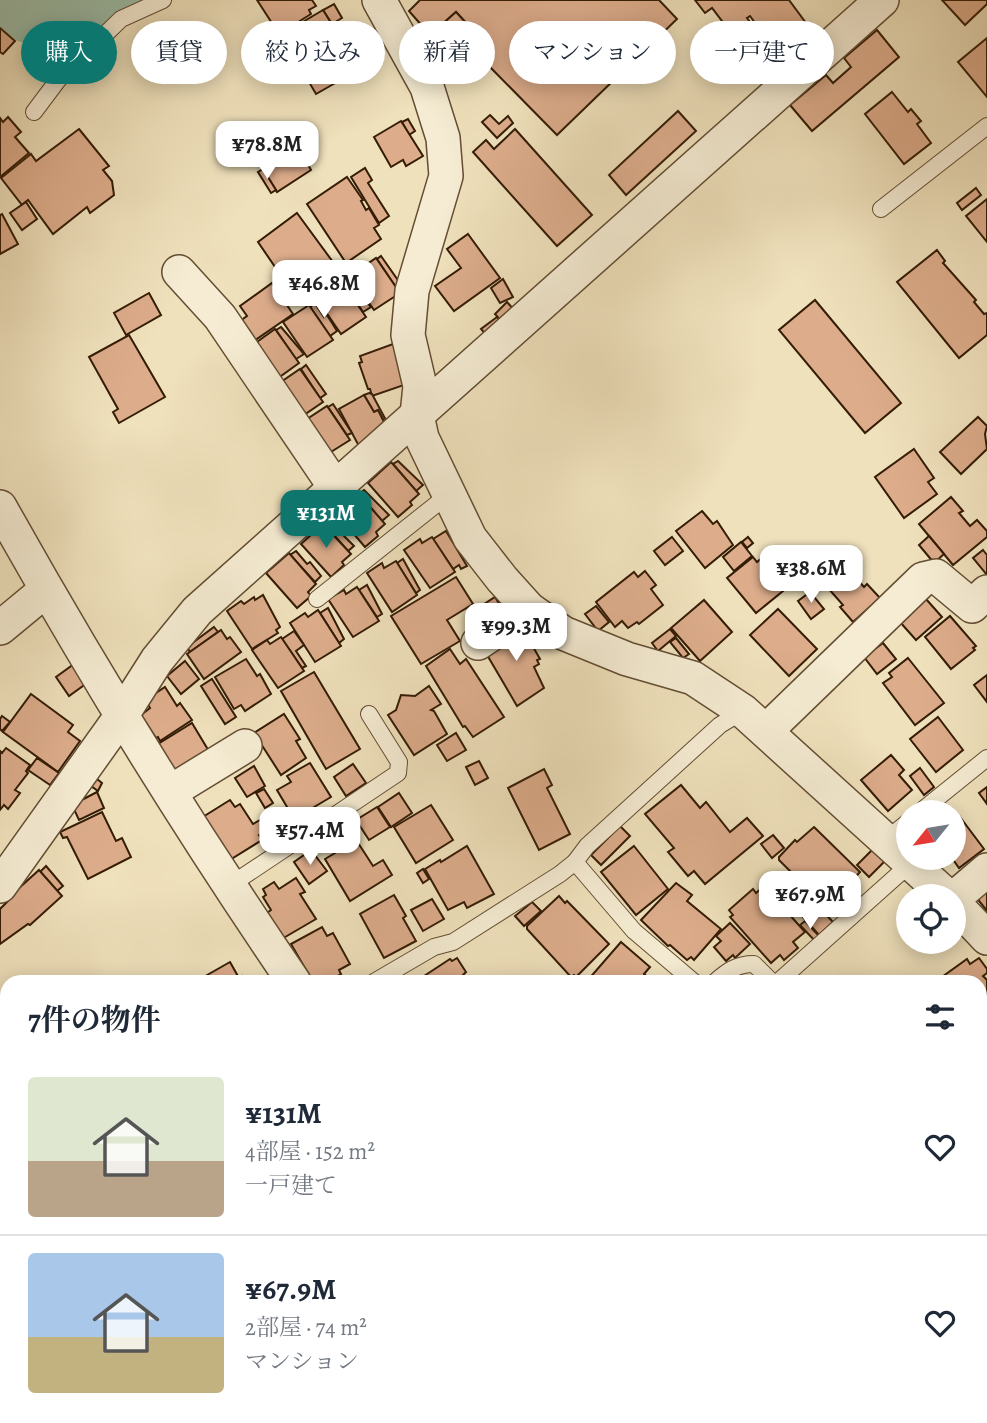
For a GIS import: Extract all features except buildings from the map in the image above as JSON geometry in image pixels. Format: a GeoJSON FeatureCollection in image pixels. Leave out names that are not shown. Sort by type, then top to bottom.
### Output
{"type":"FeatureCollection","features":[{"type":"Feature","properties":{"kind":"street"},"geometry":{"type":"LineString","coordinates":[[379,0],[427,88],[443,138],[446,176],[412,291],[408,335],[420,386],[418,415],[422,438],[470,538],[529,609],[563,633],[627,659],[693,678],[755,721],[896,830]]}},
{"type":"Feature","properties":{"kind":"street"},"geometry":{"type":"LineString","coordinates":[[0,886],[122,715],[157,660],[197,611],[882,0]]}},
{"type":"Feature","properties":{"kind":"street"},"geometry":{"type":"LineString","coordinates":[[179,272],[220,317],[335,487]]}},
{"type":"Feature","properties":{"kind":"street"},"geometry":{"type":"LineString","coordinates":[[0,508],[100,683],[229,886],[289,975]]}},
{"type":"Feature","properties":{"kind":"street"},"geometry":{"type":"LineString","coordinates":[[755,721],[923,579],[936,576],[972,607],[987,592]]}},
{"type":"Feature","properties":{"kind":"street"},"geometry":{"type":"LineString","coordinates":[[0,628],[46,590]]}},
{"type":"Feature","properties":{"kind":"street"},"geometry":{"type":"LineString","coordinates":[[478,643],[529,609]]}},
{"type":"Feature","properties":{"kind":"street"},"geometry":{"type":"LineString","coordinates":[[170,792],[246,744]]}},
{"type":"Feature","properties":{"kind":"street"},"geometry":{"type":"LineString","coordinates":[[917,870],[933,884]]}},
{"type":"Feature","properties":{"kind":"street"},"geometry":{"type":"LineString","coordinates":[[966,889],[987,870]]}},
{"type":"Feature","properties":{"kind":"street"},"geometry":{"type":"LineString","coordinates":[[966,914],[987,938]]}},
{"type":"Feature","properties":{"kind":"lane"},"geometry":{"type":"LineString","coordinates":[[34,112],[58,80],[121,19],[163,0]]}},
{"type":"Feature","properties":{"kind":"lane"},"geometry":{"type":"LineString","coordinates":[[881,209],[987,126]]}},
{"type":"Feature","properties":{"kind":"lane"},"geometry":{"type":"LineString","coordinates":[[317,599],[448,495]]}},
{"type":"Feature","properties":{"kind":"lane"},"geometry":{"type":"LineString","coordinates":[[229,886],[398,774],[399,762],[369,714]]}},
{"type":"Feature","properties":{"kind":"lane"},"geometry":{"type":"LineString","coordinates":[[386,975],[434,947],[453,942],[560,874],[720,725],[755,721]]}},
{"type":"Feature","properties":{"kind":"lane"},"geometry":{"type":"LineString","coordinates":[[935,800],[987,758]]}},
{"type":"Feature","properties":{"kind":"lane"},"geometry":{"type":"LineString","coordinates":[[575,862],[634,931],[686,975]]}},
{"type":"Feature","properties":{"kind":"lane"},"geometry":{"type":"LineString","coordinates":[[786,975],[903,870]]}},
{"type":"Feature","properties":{"kind":"lane"},"geometry":{"type":"LineString","coordinates":[[725,975],[743,964],[754,964],[765,975]]}},
{"type":"Feature","properties":{"kind":"waterway"},"geometry":{"type":"LineString","coordinates":[[6,0],[21,14],[49,22],[69,19],[115,0]]}}]}
